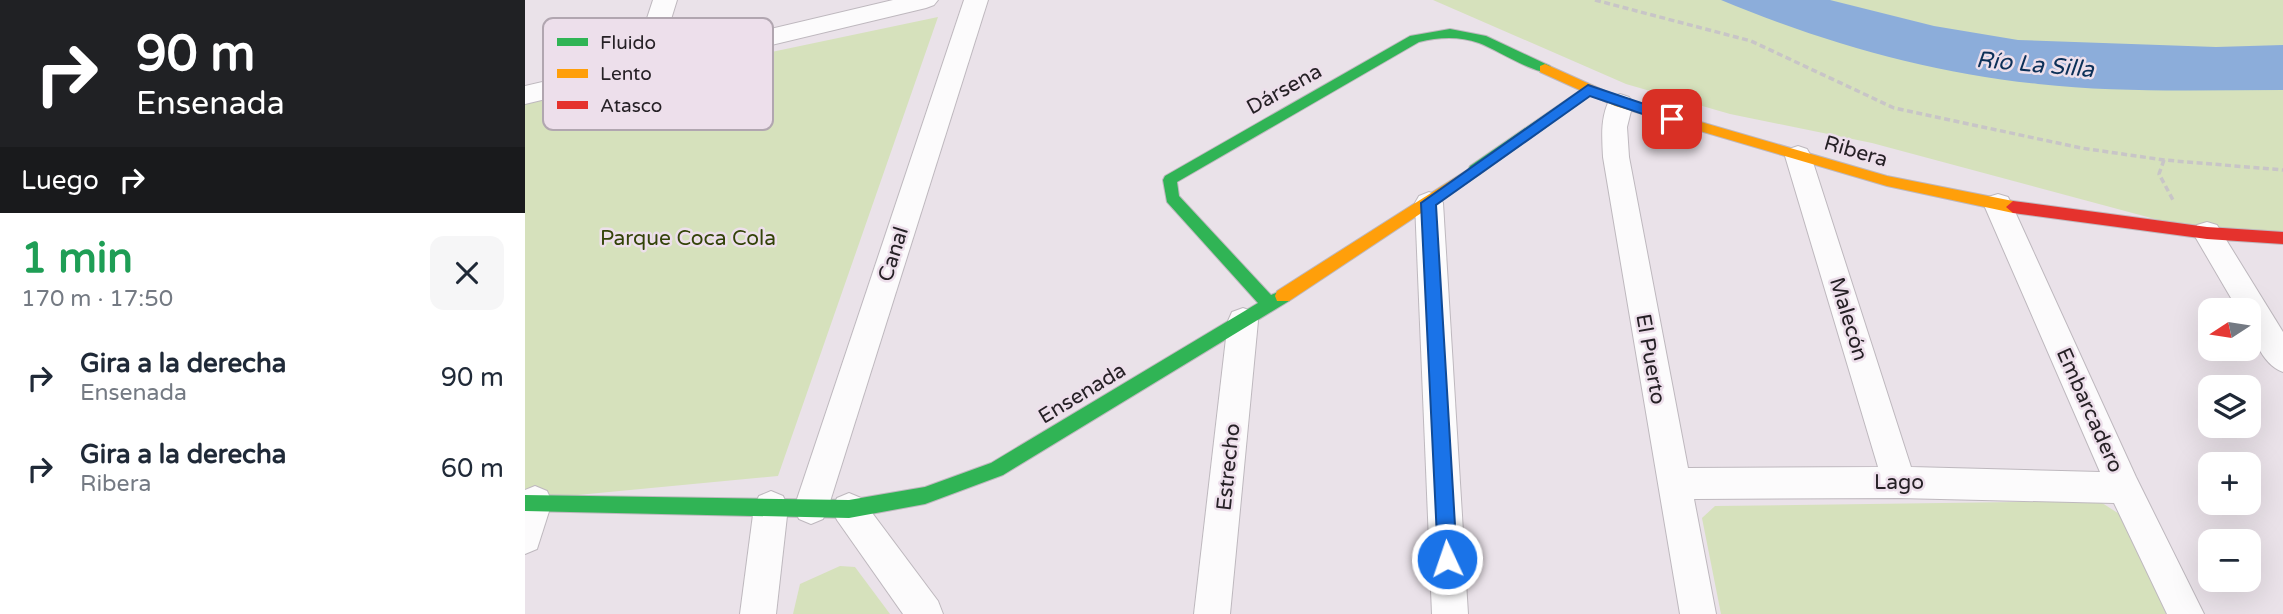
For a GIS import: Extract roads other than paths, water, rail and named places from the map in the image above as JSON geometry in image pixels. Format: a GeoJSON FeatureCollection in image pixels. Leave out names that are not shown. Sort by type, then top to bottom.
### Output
{"type":"FeatureCollection","features":[{"type":"Feature","properties":{"kind":"street"},"geometry":{"type":"LineString","coordinates":[[659,18],[665,0]]}},
{"type":"Feature","properties":{"kind":"street"},"geometry":{"type":"LineString","coordinates":[[773,28],[826,12],[926,0]]}},
{"type":"Feature","properties":{"kind":"street","name":"Canal"},"geometry":{"type":"LineString","coordinates":[[811,508],[975,0]]}},
{"type":"Feature","properties":{"kind":"street","name":"Ribera"},"geometry":{"type":"LineString","coordinates":[[1437,31],[1468,34],[1620,103],[1887,181],[1998,205],[2198,231],[2283,238]]}},
{"type":"Feature","properties":{"kind":"street","name":"Dársena"},"geometry":{"type":"LineString","coordinates":[[1256,312],[1173,198],[1168,184],[1175,175],[1415,39],[1437,31]]}},
{"type":"Feature","properties":{"kind":"street","name":"Ensenada"},"geometry":{"type":"LineString","coordinates":[[530,502],[849,509],[898,503],[948,491],[997,469],[1256,312],[1429,203],[1588,90]]}},
{"type":"Feature","properties":{"kind":"street"},"geometry":{"type":"LineString","coordinates":[[525,95],[543,91]]}},
{"type":"Feature","properties":{"kind":"street","name":"El Puerto"},"geometry":{"type":"LineString","coordinates":[[1620,103],[1614,127],[1616,158],[1698,614]]}},
{"type":"Feature","properties":{"kind":"street","name":"Malecón"},"geometry":{"type":"LineString","coordinates":[[1798,156],[1899,482]]}},
{"type":"Feature","properties":{"kind":"street"},"geometry":{"type":"LineString","coordinates":[[1429,203],[1450,614]]}},
{"type":"Feature","properties":{"kind":"street","name":"Embarcadero"},"geometry":{"type":"LineString","coordinates":[[1998,205],[2124,488],[2186,614]]}},
{"type":"Feature","properties":{"kind":"street"},"geometry":{"type":"LineString","coordinates":[[2198,231],[2283,359]]}},
{"type":"Feature","properties":{"kind":"street","name":"Estrecho"},"geometry":{"type":"LineString","coordinates":[[1212,614],[1256,312]]}},
{"type":"Feature","properties":{"kind":"street","name":"Lago"},"geometry":{"type":"LineString","coordinates":[[1673,484],[1899,482],[2124,488]]}},
{"type":"Feature","properties":{"kind":"street"},"geometry":{"type":"LineString","coordinates":[[525,537],[530,502]]}},
{"type":"Feature","properties":{"kind":"street"},"geometry":{"type":"LineString","coordinates":[[758,614],[771,507]]}},
{"type":"Feature","properties":{"kind":"street"},"geometry":{"type":"LineString","coordinates":[[849,509],[925,614]]}},
{"type":"Feature","properties":{"kind":"water","name":"Río La Silla"},"geometry":{"type":"Polygon","coordinates":[[[1721,0],[1830,0],[1934,26],[2018,40],[2216,47],[2283,45],[2283,90],[2099,89],[1997,79],[1877,54],[1798,29],[1721,0]]]}},
{"type":"Feature","properties":{"kind":"park label","name":"Parque Coca Cola"},"geometry":{"type":"Point","coordinates":[688,238]}}]}
